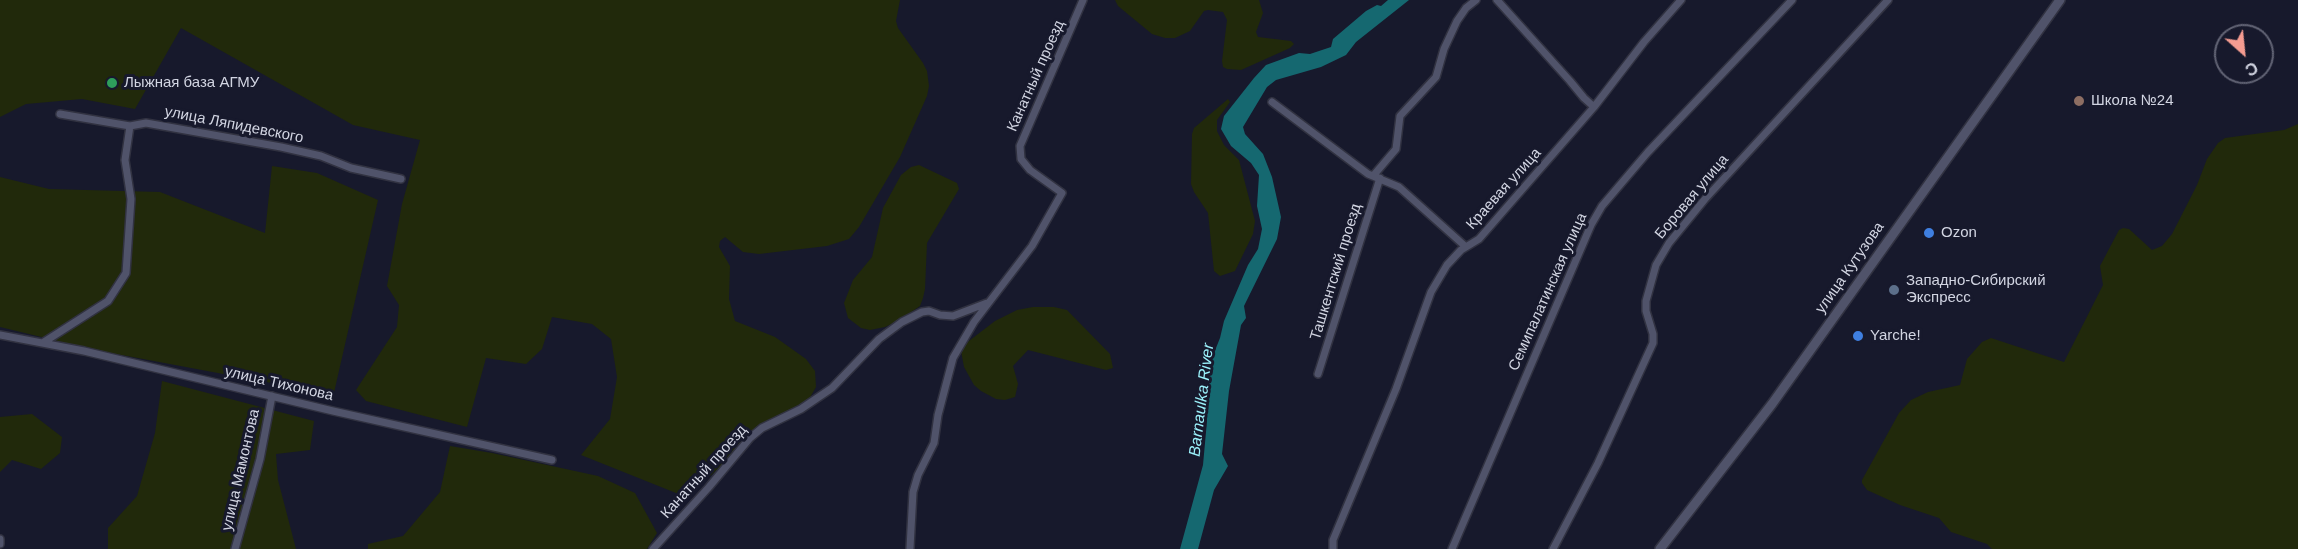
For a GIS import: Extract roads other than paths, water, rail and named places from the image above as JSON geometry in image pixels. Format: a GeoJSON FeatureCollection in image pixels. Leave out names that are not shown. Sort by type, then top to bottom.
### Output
{"type":"FeatureCollection","features":[{"type":"Feature","properties":{"kind":"main road","name":"улица Кутузова"},"geometry":{"type":"LineString","coordinates":[[1660,549],[1772,404],[2060,0]]}},
{"type":"Feature","properties":{"kind":"street","name":"Канатный проезд"},"geometry":{"type":"LineString","coordinates":[[910,548],[913,492],[918,475],[934,443],[938,415],[953,358],[974,322],[1032,246],[1062,193],[1030,170],[1022,159],[1020,146],[1083,0]]}},
{"type":"Feature","properties":{"kind":"street","name":"Ташкентский проезд"},"geometry":{"type":"LineString","coordinates":[[1318,374],[1377,177],[1396,149],[1400,116],[1436,77],[1444,49],[1457,21],[1466,8],[1476,0]]}},
{"type":"Feature","properties":{"kind":"street"},"geometry":{"type":"LineString","coordinates":[[1497,0],[1594,107]]}},
{"type":"Feature","properties":{"kind":"street","name":"Краевая улица"},"geometry":{"type":"LineString","coordinates":[[1333,549],[1333,540],[1396,389],[1431,292],[1447,265],[1466,247],[1479,239],[1594,107],[1680,0]]}},
{"type":"Feature","properties":{"kind":"street","name":"Семипалатинская улица"},"geometry":{"type":"LineString","coordinates":[[1452,549],[1591,225],[1602,206],[1648,152],[1792,0]]}},
{"type":"Feature","properties":{"kind":"street","name":"Боровая улица"},"geometry":{"type":"LineString","coordinates":[[1553,549],[1598,463],[1653,343],[1646,301],[1656,266],[1669,243],[1705,199],[1888,0]]}},
{"type":"Feature","properties":{"kind":"street"},"geometry":{"type":"LineString","coordinates":[[1272,102],[1377,177],[1399,187],[1466,247]]}},
{"type":"Feature","properties":{"kind":"street","name":"улица Ляпидевского"},"geometry":{"type":"LineString","coordinates":[[60,114],[130,126],[146,123],[280,147],[321,156],[351,168],[400,178]]}},
{"type":"Feature","properties":{"kind":"street"},"geometry":{"type":"LineString","coordinates":[[44,342],[108,301],[126,273],[130,199],[125,160],[130,126]]}},
{"type":"Feature","properties":{"kind":"street","name":"Канатный проезд"},"geometry":{"type":"LineString","coordinates":[[653,549],[750,438],[762,428],[801,409],[832,388],[879,339],[902,322],[929,311],[953,316],[969,312],[990,302]]}},
{"type":"Feature","properties":{"kind":"street","name":"улица Тихонова"},"geometry":{"type":"LineString","coordinates":[[0,335],[44,342],[552,460]]}},
{"type":"Feature","properties":{"kind":"street","name":"улица Мамонтова"},"geometry":{"type":"LineString","coordinates":[[235,549],[260,459],[272,396]]}},
{"type":"Feature","properties":{"kind":"street"},"geometry":{"type":"LineString","coordinates":[[0,539],[0,544]]}},
{"type":"Feature","properties":{"kind":"place","name":"Лыжная база АГМУ"},"geometry":{"type":"Point","coordinates":[112,83]}},
{"type":"Feature","properties":{"kind":"place","name":"Школа №24"},"geometry":{"type":"Point","coordinates":[2079,101]}},
{"type":"Feature","properties":{"kind":"place","name":"Ozon"},"geometry":{"type":"Point","coordinates":[1929,233]}},
{"type":"Feature","properties":{"kind":"place","name":"Западно-Сибирский Экспресс"},"geometry":{"type":"Point","coordinates":[1894,290]}},
{"type":"Feature","properties":{"kind":"place","name":"Yarche!"},"geometry":{"type":"Point","coordinates":[1858,336]}},
{"type":"Feature","properties":{"kind":"water label","name":"Barnaulka River"},"geometry":{"type":"Point","coordinates":[1202,400]}}]}
